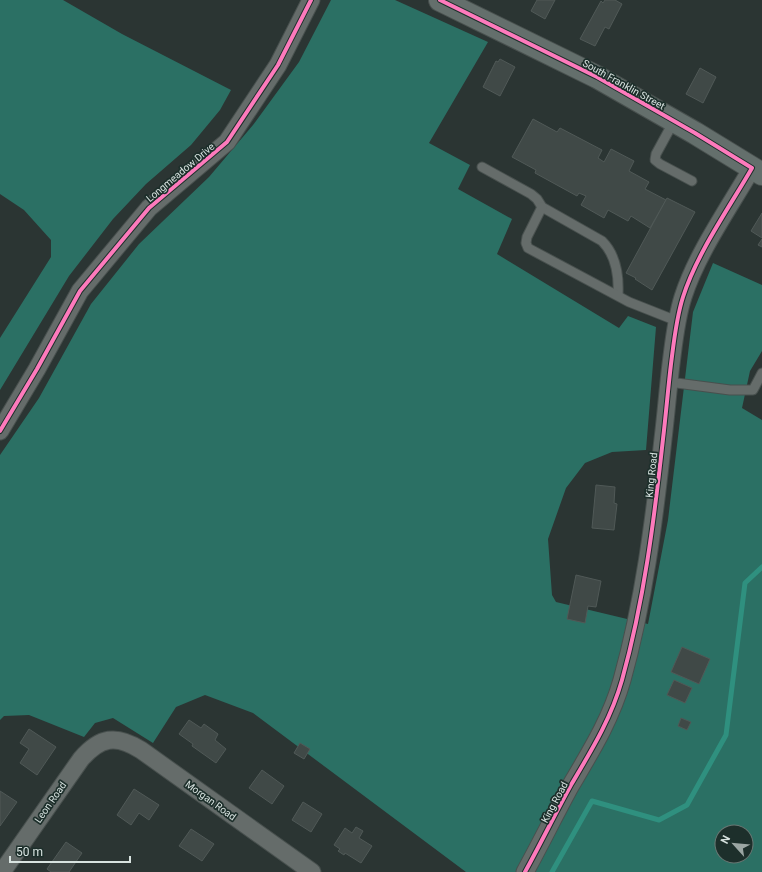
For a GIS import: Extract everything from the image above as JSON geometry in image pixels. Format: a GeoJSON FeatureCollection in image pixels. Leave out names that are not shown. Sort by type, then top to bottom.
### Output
{"type":"FeatureCollection","features":[{"type":"Feature","properties":{"kind":"main road","name":"South Franklin Street"},"geometry":{"type":"LineString","coordinates":[[440,0],[568,62],[674,121],[757,171]]}},
{"type":"Feature","properties":{"kind":"street","name":"Longmeadow Drive"},"geometry":{"type":"LineString","coordinates":[[0,431],[80,291],[149,208],[228,142],[278,66],[311,0]]}},
{"type":"Feature","properties":{"kind":"street","name":"King Road"},"geometry":{"type":"LineString","coordinates":[[525,872],[601,734],[613,707],[622,681],[650,553],[677,321],[686,289],[700,256],[757,171]]}},
{"type":"Feature","properties":{"kind":"street","name":"Morgan Road"},"geometry":{"type":"LineString","coordinates":[[106,741],[120,740],[134,745],[312,872]]}},
{"type":"Feature","properties":{"kind":"street","name":"Leon Road"},"geometry":{"type":"LineString","coordinates":[[3,872],[81,759],[93,747],[106,741]]}},
{"type":"Feature","properties":{"kind":"lane"},"geometry":{"type":"LineString","coordinates":[[674,121],[656,154],[655,160],[692,181]]}},
{"type":"Feature","properties":{"kind":"lane"},"geometry":{"type":"LineString","coordinates":[[482,167],[531,194],[537,199],[542,207],[602,241],[608,247],[615,264],[618,275],[618,296]]}},
{"type":"Feature","properties":{"kind":"lane"},"geometry":{"type":"LineString","coordinates":[[542,207],[527,237],[526,242],[528,248],[618,296],[677,321]]}},
{"type":"Feature","properties":{"kind":"lane"},"geometry":{"type":"LineString","coordinates":[[669,382],[730,390],[753,390],[762,373]]}},
{"type":"Feature","properties":{"kind":"green space"},"geometry":{"type":"Polygon","coordinates":[[[0,0],[63,0],[122,34],[231,90],[220,110],[191,145],[146,184],[113,219],[69,276],[0,390],[0,338],[51,257],[51,240],[24,210],[0,194],[0,0]]]}},
{"type":"Feature","properties":{"kind":"green space"},"geometry":{"type":"Polygon","coordinates":[[[331,0],[395,0],[488,42],[429,143],[470,165],[458,189],[512,219],[497,254],[619,328],[628,316],[656,327],[646,450],[612,452],[585,463],[566,488],[548,539],[552,595],[556,602],[648,624],[668,520],[693,312],[713,263],[762,285],[762,351],[750,371],[742,408],[762,420],[762,872],[466,872],[253,713],[205,695],[176,707],[153,743],[113,718],[95,723],[84,737],[29,715],[4,716],[0,720],[0,455],[39,398],[91,304],[139,244],[209,177],[253,125],[299,62],[331,0]]]}},
{"type":"Feature","properties":{"kind":"building"},"geometry":{"type":"Polygon","coordinates":[[[537,0],[555,0],[545,19],[531,11],[537,0]]]}},
{"type":"Feature","properties":{"kind":"building"},"geometry":{"type":"Polygon","coordinates":[[[605,0],[615,0],[622,4],[609,29],[605,27],[595,46],[580,39],[601,1],[603,3],[605,0]]]}},
{"type":"Feature","properties":{"kind":"building"},"geometry":{"type":"Polygon","coordinates":[[[500,59],[515,67],[500,96],[483,87],[496,61],[498,62],[500,59]]]}},
{"type":"Feature","properties":{"kind":"building"},"geometry":{"type":"Polygon","coordinates":[[[700,68],[716,77],[703,103],[686,94],[700,68]]]}},
{"type":"Feature","properties":{"kind":"building"},"geometry":{"type":"Polygon","coordinates":[[[533,119],[557,132],[560,128],[602,150],[598,158],[604,162],[611,149],[634,161],[629,171],[649,182],[645,189],[666,200],[650,228],[631,216],[628,221],[608,210],[604,218],[581,205],[586,196],[579,193],[577,196],[535,173],[536,170],[512,157],[533,119]]]}},
{"type":"Feature","properties":{"kind":"building"},"geometry":{"type":"Polygon","coordinates":[[[667,198],[695,212],[652,290],[635,279],[636,278],[626,273],[667,198]]]}},
{"type":"Feature","properties":{"kind":"building"},"geometry":{"type":"Polygon","coordinates":[[[762,213],[762,238],[751,231],[762,213]]]}},
{"type":"Feature","properties":{"kind":"building"},"geometry":{"type":"Polygon","coordinates":[[[762,239],[762,247],[758,245],[762,239]]]}},
{"type":"Feature","properties":{"kind":"building"},"geometry":{"type":"Polygon","coordinates":[[[596,485],[615,487],[614,503],[617,504],[614,530],[592,528],[596,485]]]}},
{"type":"Feature","properties":{"kind":"building"},"geometry":{"type":"Polygon","coordinates":[[[576,575],[601,581],[596,607],[588,606],[585,623],[567,619],[576,575]]]}},
{"type":"Feature","properties":{"kind":"building"},"geometry":{"type":"Polygon","coordinates":[[[682,647],[710,659],[699,684],[671,672],[682,647]]]}},
{"type":"Feature","properties":{"kind":"building"},"geometry":{"type":"Polygon","coordinates":[[[674,680],[692,688],[685,703],[667,695],[674,680]]]}},
{"type":"Feature","properties":{"kind":"building"},"geometry":{"type":"Polygon","coordinates":[[[681,718],[691,722],[687,730],[678,726],[681,718]]]}},
{"type":"Feature","properties":{"kind":"building"},"geometry":{"type":"Polygon","coordinates":[[[189,720],[201,728],[204,724],[218,734],[215,740],[226,749],[216,763],[192,746],[193,744],[179,734],[189,720]]]}},
{"type":"Feature","properties":{"kind":"building"},"geometry":{"type":"Polygon","coordinates":[[[29,729],[56,747],[37,775],[20,763],[29,749],[20,743],[29,729]]]}},
{"type":"Feature","properties":{"kind":"building"},"geometry":{"type":"Polygon","coordinates":[[[300,743],[310,749],[304,759],[294,753],[300,743]]]}},
{"type":"Feature","properties":{"kind":"building"},"geometry":{"type":"Polygon","coordinates":[[[262,770],[284,786],[272,804],[249,788],[262,770]]]}},
{"type":"Feature","properties":{"kind":"building"},"geometry":{"type":"Polygon","coordinates":[[[134,789],[159,805],[149,820],[139,813],[131,825],[117,815],[134,789]]]}},
{"type":"Feature","properties":{"kind":"building"},"geometry":{"type":"Polygon","coordinates":[[[0,791],[17,802],[0,826],[0,791]]]}},
{"type":"Feature","properties":{"kind":"building"},"geometry":{"type":"Polygon","coordinates":[[[303,802],[322,814],[311,832],[292,820],[303,802]]]}},
{"type":"Feature","properties":{"kind":"building"},"geometry":{"type":"Polygon","coordinates":[[[356,827],[363,831],[359,838],[372,846],[361,863],[345,853],[344,855],[338,851],[340,849],[334,845],[345,828],[352,833],[356,827]]]}},
{"type":"Feature","properties":{"kind":"building"},"geometry":{"type":"Polygon","coordinates":[[[191,829],[214,844],[202,861],[179,846],[191,829]]]}},
{"type":"Feature","properties":{"kind":"building"},"geometry":{"type":"Polygon","coordinates":[[[66,842],[82,853],[69,872],[51,872],[47,869],[66,842]]]}},
{"type":"Feature","properties":{"kind":"waterway"},"geometry":{"type":"LineString","coordinates":[[552,872],[592,801],[659,820],[687,805],[726,735],[745,583],[762,567]]}},
{"type":"Feature","properties":{"kind":"cycle path"},"geometry":{"type":"LineString","coordinates":[[0,431],[37,369],[80,291],[149,208],[227,142],[278,65],[311,0]]}},
{"type":"Feature","properties":{"kind":"cycle path"},"geometry":{"type":"LineString","coordinates":[[440,0],[597,77],[695,133],[752,168],[705,247],[696,264],[683,297],[673,347],[656,500],[647,561],[630,650],[622,680],[612,708],[600,734],[525,872]]}}]}
